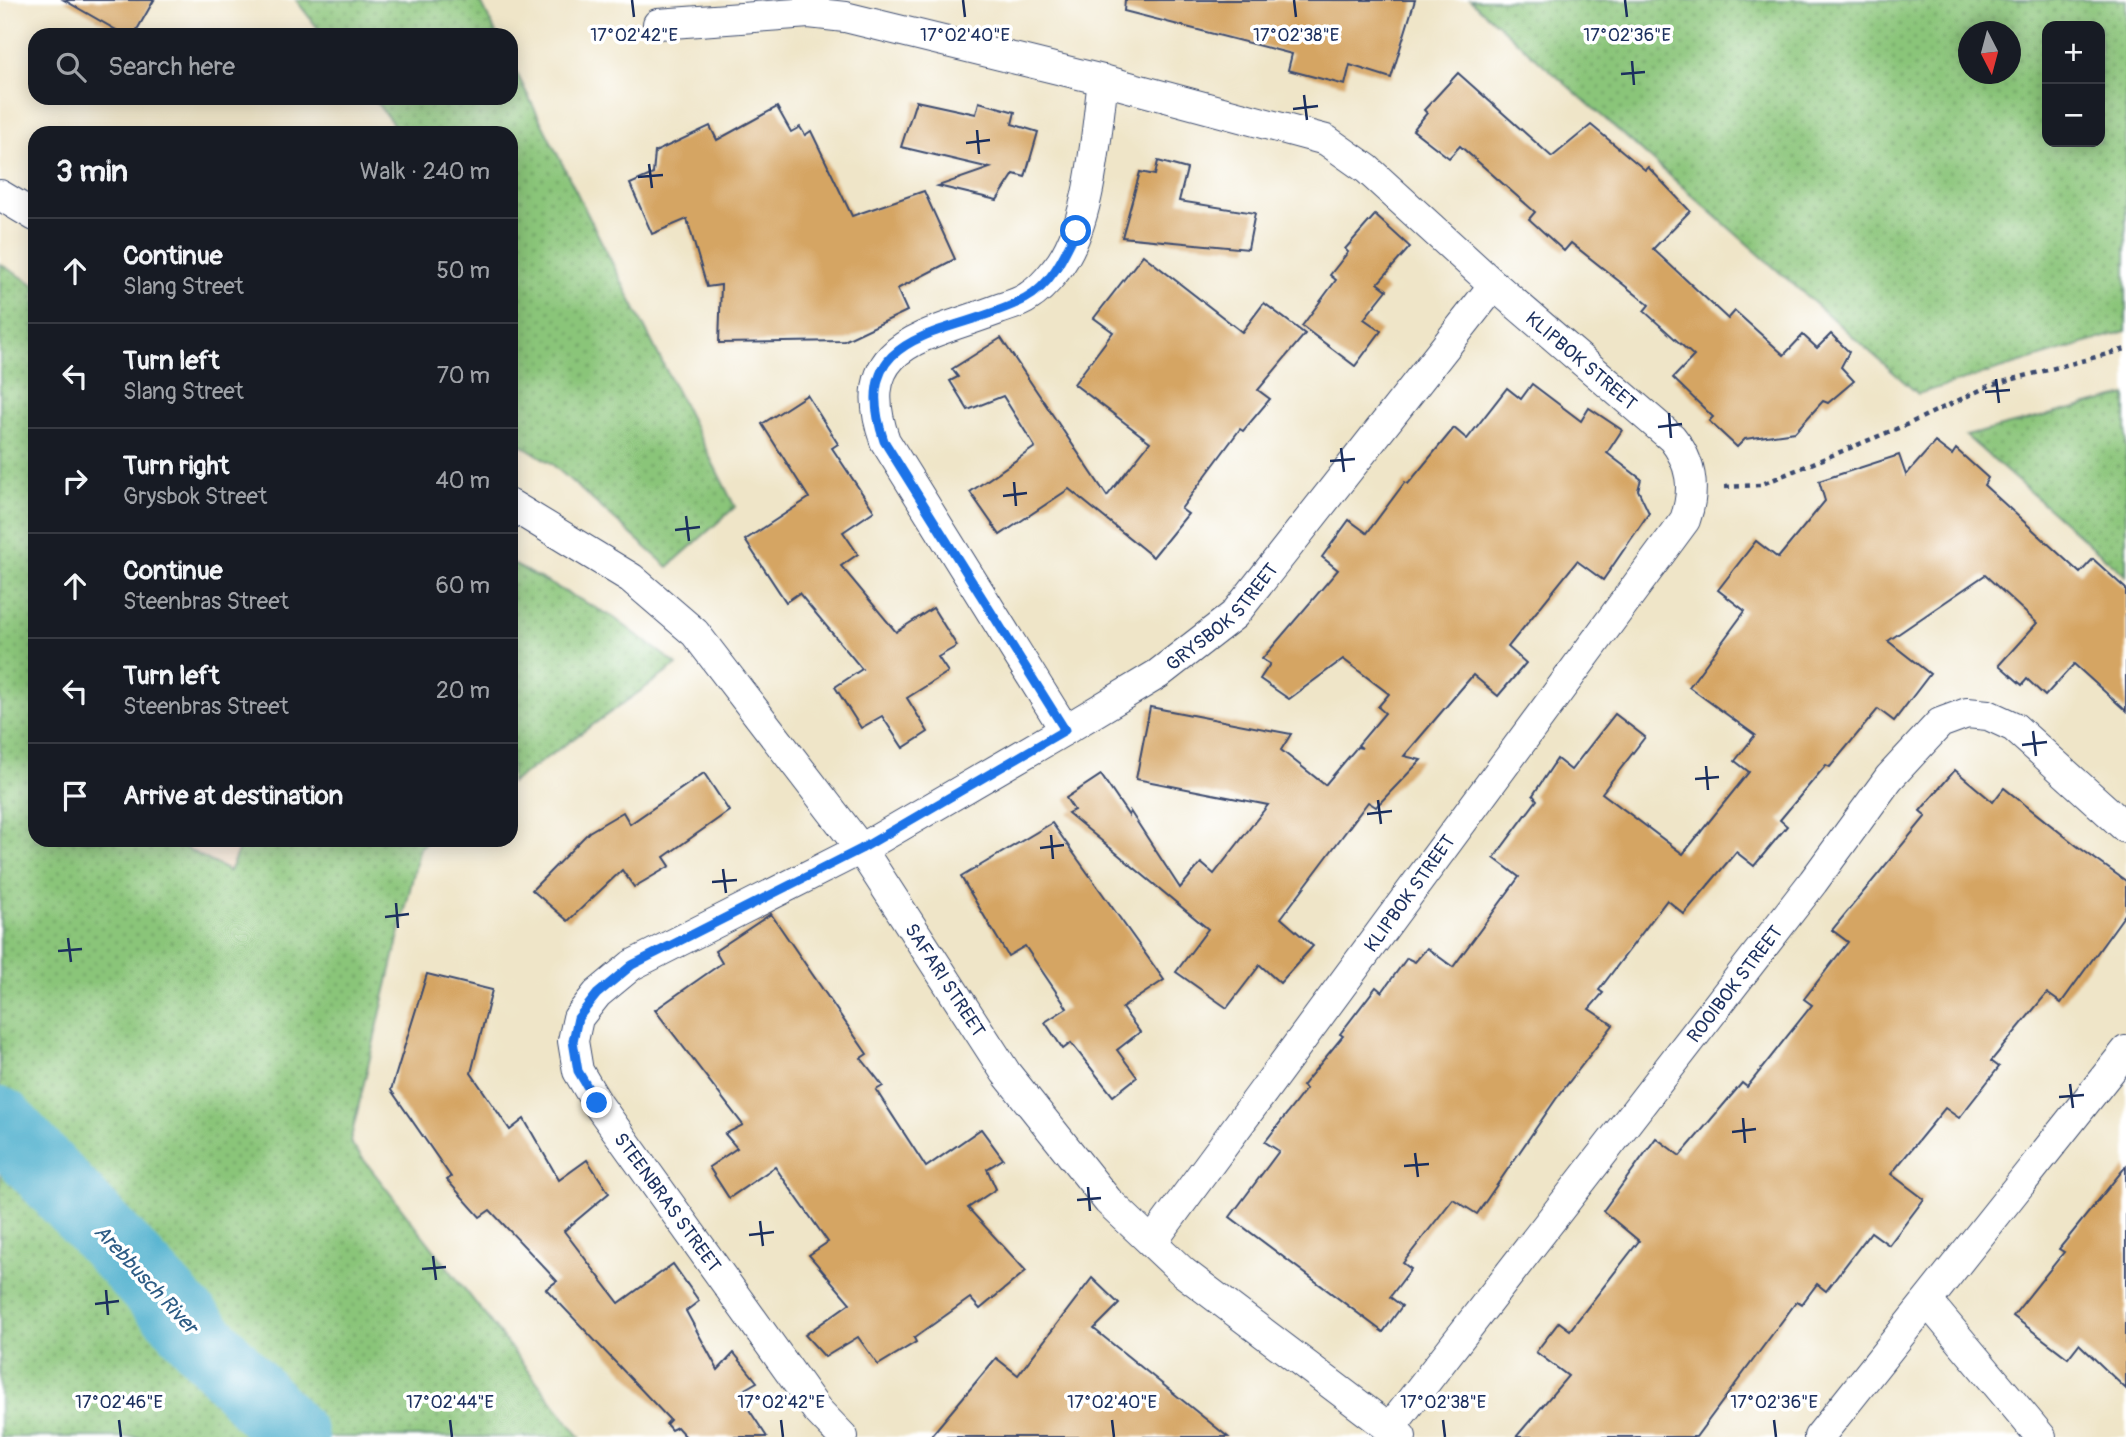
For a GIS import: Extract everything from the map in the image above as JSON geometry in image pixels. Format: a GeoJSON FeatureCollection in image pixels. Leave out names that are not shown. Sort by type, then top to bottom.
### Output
{"type":"FeatureCollection","features":[{"type":"Feature","properties":{"kind":"street","name":"KLIPBOK STREET"},"geometry":{"type":"LineString","coordinates":[[658,24],[809,13],[845,17],[1103,80],[1326,140],[1367,169],[1494,285],[1672,438],[1684,452],[1692,490],[1685,520],[1152,1242]]}},
{"type":"Feature","properties":{"kind":"street"},"geometry":{"type":"LineString","coordinates":[[1065,730],[884,441],[876,417],[874,386],[885,363],[909,343],[1027,298],[1057,269],[1076,231],[1090,184],[1103,80]]}},
{"type":"Feature","properties":{"kind":"street"},"geometry":{"type":"LineString","coordinates":[[0,195],[28,212]]}},
{"type":"Feature","properties":{"kind":"street","name":"GRYSBOK STREET"},"geometry":{"type":"LineString","coordinates":[[861,849],[1158,674],[1234,615],[1494,285]]}},
{"type":"Feature","properties":{"kind":"street","name":"SAFARI STREET"},"geometry":{"type":"LineString","coordinates":[[518,509],[631,578],[695,633],[861,849],[1006,1073],[1090,1181],[1152,1242],[1219,1300],[1396,1433]]}},
{"type":"Feature","properties":{"kind":"street","name":"ROOIBOK STREET"},"geometry":{"type":"LineString","coordinates":[[1396,1433],[1814,882],[1889,778],[1940,723],[1967,713],[1988,715],[2014,727],[2126,828]]}},
{"type":"Feature","properties":{"kind":"street","name":"STEENBRAS STREET"},"geometry":{"type":"LineString","coordinates":[[843,1437],[817,1410],[597,1103],[578,1071],[573,1041],[578,1018],[597,994],[632,965],[861,849]]}},
{"type":"Feature","properties":{"kind":"street"},"geometry":{"type":"LineString","coordinates":[[1819,1437],[2126,1051]]}},
{"type":"Feature","properties":{"kind":"street"},"geometry":{"type":"LineString","coordinates":[[1928,1302],[2041,1437]]}},
{"type":"Feature","properties":{"kind":"path"},"geometry":{"type":"LineString","coordinates":[[1692,490],[1760,485],[1908,424],[1991,385],[2126,349]]}},
{"type":"Feature","properties":{"kind":"shaded area"},"geometry":{"type":"Polygon","coordinates":[[[183,847],[240,847],[229,872],[183,847]]]}},
{"type":"Feature","properties":{"kind":"green space"},"geometry":{"type":"Polygon","coordinates":[[[296,0],[480,0],[494,28],[318,28],[296,0]]]}},
{"type":"Feature","properties":{"kind":"green space"},"geometry":{"type":"Polygon","coordinates":[[[1470,0],[2126,0],[2126,331],[1918,394],[1470,0]]]}},
{"type":"Feature","properties":{"kind":"green space"},"geometry":{"type":"Polygon","coordinates":[[[518,76],[735,507],[668,567],[552,464],[518,442],[518,126],[395,126],[378,105],[518,105],[518,76]]]}},
{"type":"Feature","properties":{"kind":"green space"},"geometry":{"type":"Polygon","coordinates":[[[0,264],[28,281],[28,847],[183,847],[229,871],[240,847],[420,847],[350,1142],[580,1437],[297,1437],[0,1117],[0,264]]]}},
{"type":"Feature","properties":{"kind":"green space"},"geometry":{"type":"Polygon","coordinates":[[[2126,395],[2126,576],[1966,436],[2126,395]]]}},
{"type":"Feature","properties":{"kind":"green space"},"geometry":{"type":"Polygon","coordinates":[[[518,567],[613,617],[677,665],[518,778],[518,567]]]}},
{"type":"Feature","properties":{"kind":"green space"},"geometry":{"type":"Polygon","coordinates":[[[0,1122],[293,1437],[0,1437],[0,1122]]]}},
{"type":"Feature","properties":{"kind":"building"},"geometry":{"type":"Polygon","coordinates":[[[64,0],[154,0],[138,28],[113,28],[64,0]]]}},
{"type":"Feature","properties":{"kind":"building"},"geometry":{"type":"Polygon","coordinates":[[[1125,0],[1415,0],[1391,78],[1350,65],[1345,85],[1288,70],[1292,54],[1124,11],[1125,0]]]}},
{"type":"Feature","properties":{"kind":"building"},"geometry":{"type":"Polygon","coordinates":[[[1458,73],[1552,157],[1591,125],[1645,170],[1648,167],[1690,211],[1653,249],[1728,319],[1735,311],[1784,355],[1803,335],[1817,348],[1831,334],[1849,352],[1841,367],[1854,381],[1828,403],[1823,401],[1795,432],[1745,439],[1737,447],[1709,421],[1713,417],[1673,378],[1694,356],[1644,311],[1649,305],[1571,243],[1564,251],[1529,219],[1535,212],[1460,146],[1449,158],[1413,130],[1427,113],[1424,110],[1458,73]]]}},
{"type":"Feature","properties":{"kind":"building"},"geometry":{"type":"Polygon","coordinates":[[[916,101],[976,114],[979,102],[1015,112],[1012,124],[1038,132],[1025,177],[1014,174],[997,200],[938,186],[990,168],[901,147],[916,101]]]}},
{"type":"Feature","properties":{"kind":"building"},"geometry":{"type":"Polygon","coordinates":[[[777,107],[791,132],[800,127],[805,135],[811,131],[852,216],[924,191],[955,259],[897,289],[907,311],[844,341],[719,343],[721,285],[707,287],[687,219],[652,234],[630,184],[653,174],[655,152],[710,126],[717,140],[777,107]]]}},
{"type":"Feature","properties":{"kind":"building"},"geometry":{"type":"Polygon","coordinates":[[[1158,161],[1187,169],[1179,201],[1255,213],[1248,249],[1122,237],[1140,172],[1155,175],[1158,161]]]}},
{"type":"Feature","properties":{"kind":"building"},"geometry":{"type":"Polygon","coordinates":[[[1375,215],[1410,247],[1378,283],[1387,290],[1364,319],[1381,331],[1355,366],[1302,326],[1336,280],[1330,275],[1348,252],[1345,249],[1375,215]]]}},
{"type":"Feature","properties":{"kind":"building"},"geometry":{"type":"Polygon","coordinates":[[[1143,255],[1242,332],[1264,303],[1305,334],[1258,390],[1270,399],[1243,431],[1240,429],[1181,509],[1188,514],[1153,557],[1069,489],[1000,535],[970,492],[1035,447],[1003,396],[968,410],[950,381],[958,377],[952,369],[1001,338],[1107,496],[1150,442],[1074,384],[1113,332],[1094,318],[1143,255]]]}},
{"type":"Feature","properties":{"kind":"building"},"geometry":{"type":"Polygon","coordinates":[[[1532,384],[1581,421],[1589,408],[1622,430],[1607,453],[1641,479],[1638,490],[1649,513],[1603,580],[1577,561],[1508,647],[1526,663],[1498,696],[1473,675],[1404,756],[1421,760],[1376,807],[1368,802],[1281,918],[1313,946],[1280,983],[1260,965],[1227,1008],[1176,972],[1208,929],[1068,813],[1074,810],[1066,798],[1101,775],[1129,816],[1130,811],[1180,888],[1201,863],[1214,874],[1268,805],[1136,779],[1150,707],[1291,734],[1281,750],[1325,785],[1357,747],[1362,748],[1358,745],[1385,713],[1378,707],[1389,694],[1343,659],[1289,699],[1260,679],[1270,664],[1262,659],[1338,570],[1322,557],[1349,520],[1367,533],[1405,482],[1408,484],[1454,428],[1467,439],[1507,388],[1521,399],[1532,384]]]}},
{"type":"Feature","properties":{"kind":"building"},"geometry":{"type":"Polygon","coordinates":[[[807,395],[838,444],[832,448],[874,511],[843,532],[858,554],[841,566],[896,632],[933,608],[957,646],[938,657],[948,672],[907,698],[928,732],[903,748],[882,716],[861,728],[835,687],[862,669],[799,593],[786,602],[745,540],[809,498],[762,424],[807,395]]]}},
{"type":"Feature","properties":{"kind":"building"},"geometry":{"type":"Polygon","coordinates":[[[1935,442],[1952,455],[1956,449],[1988,478],[1984,485],[2080,573],[2093,559],[2126,589],[2126,711],[2074,664],[2045,696],[2027,679],[2022,685],[1999,665],[2037,623],[1985,575],[1888,641],[1930,674],[1894,721],[1878,709],[1830,767],[1826,765],[1780,820],[1787,826],[1754,866],[1736,852],[1684,914],[1667,900],[1599,990],[1603,993],[1589,1009],[1613,1025],[1556,1099],[1477,1214],[1453,1199],[1403,1263],[1411,1269],[1390,1297],[1402,1306],[1383,1332],[1230,1217],[1279,1151],[1265,1142],[1306,1089],[1302,1086],[1343,1036],[1340,1034],[1376,987],[1382,992],[1407,958],[1415,962],[1427,948],[1453,967],[1519,877],[1494,858],[1537,800],[1533,795],[1557,759],[1571,770],[1615,714],[1645,737],[1602,793],[1683,854],[1749,772],[1735,761],[1755,735],[1689,687],[1745,611],[1718,590],[1756,541],[1778,558],[1825,501],[1819,481],[1899,455],[1906,475],[1935,442]]]}},
{"type":"Feature","properties":{"kind":"building"},"geometry":{"type":"Polygon","coordinates":[[[1955,770],[1993,802],[2004,788],[2126,881],[2126,913],[2061,1003],[2047,993],[1991,1061],[1999,1067],[1959,1118],[1945,1108],[1891,1174],[1924,1199],[1889,1245],[1871,1232],[1826,1291],[1817,1284],[1802,1304],[1797,1301],[1696,1437],[1516,1437],[1568,1376],[1536,1352],[1559,1322],[1570,1330],[1639,1241],[1603,1211],[1656,1138],[1680,1156],[1742,1083],[1747,1087],[1812,1005],[1804,999],[1848,942],[1832,930],[1926,816],[1920,811],[1955,770]]]}},
{"type":"Feature","properties":{"kind":"building"},"geometry":{"type":"Polygon","coordinates":[[[704,773],[729,811],[664,857],[670,866],[634,887],[622,870],[568,921],[532,890],[589,832],[623,812],[630,824],[704,773]]]}},
{"type":"Feature","properties":{"kind":"building"},"geometry":{"type":"Polygon","coordinates":[[[1052,823],[1164,980],[1122,1008],[1140,1032],[1117,1050],[1137,1077],[1113,1096],[1071,1043],[1063,1049],[1045,1022],[1067,1008],[1025,946],[1008,956],[961,877],[1052,823]]]}},
{"type":"Feature","properties":{"kind":"building"},"geometry":{"type":"Polygon","coordinates":[[[771,914],[867,1054],[861,1058],[883,1086],[876,1090],[926,1167],[981,1129],[1003,1159],[987,1169],[996,1189],[968,1208],[1026,1271],[980,1309],[970,1298],[914,1338],[916,1342],[878,1365],[858,1337],[825,1357],[805,1335],[850,1303],[809,1255],[828,1242],[775,1167],[729,1198],[709,1167],[737,1148],[725,1134],[743,1125],[655,1010],[722,963],[715,951],[771,914]]]}},
{"type":"Feature","properties":{"kind":"building"},"geometry":{"type":"Polygon","coordinates":[[[427,974],[492,990],[471,1073],[510,1130],[524,1119],[559,1180],[587,1160],[609,1193],[564,1231],[619,1303],[673,1264],[699,1301],[686,1311],[718,1370],[734,1353],[757,1382],[738,1393],[767,1437],[686,1437],[677,1427],[671,1430],[666,1424],[670,1420],[546,1289],[557,1281],[490,1210],[480,1217],[447,1180],[451,1177],[391,1090],[427,974]]]}},
{"type":"Feature","properties":{"kind":"building"},"geometry":{"type":"Polygon","coordinates":[[[2126,1166],[2126,1389],[2079,1344],[2068,1358],[2013,1316],[2064,1252],[2059,1249],[2126,1166]]]}},
{"type":"Feature","properties":{"kind":"building"},"geometry":{"type":"Polygon","coordinates":[[[1092,1278],[1119,1304],[1094,1329],[1228,1437],[930,1437],[996,1358],[1018,1375],[1092,1278]]]}},
{"type":"Feature","properties":{"kind":"waterway","name":"Arebbusch River"},"geometry":{"type":"LineString","coordinates":[[0,1122],[293,1437]]}},
{"type":"Feature","properties":{"kind":"route"},"geometry":{"type":"LineString","coordinates":[[597,1103],[578,1071],[573,1041],[578,1018],[597,994],[632,965],[861,849],[1065,730],[884,441],[876,417],[874,386],[885,363],[909,343],[1027,298],[1057,269],[1076,231]]}}]}
